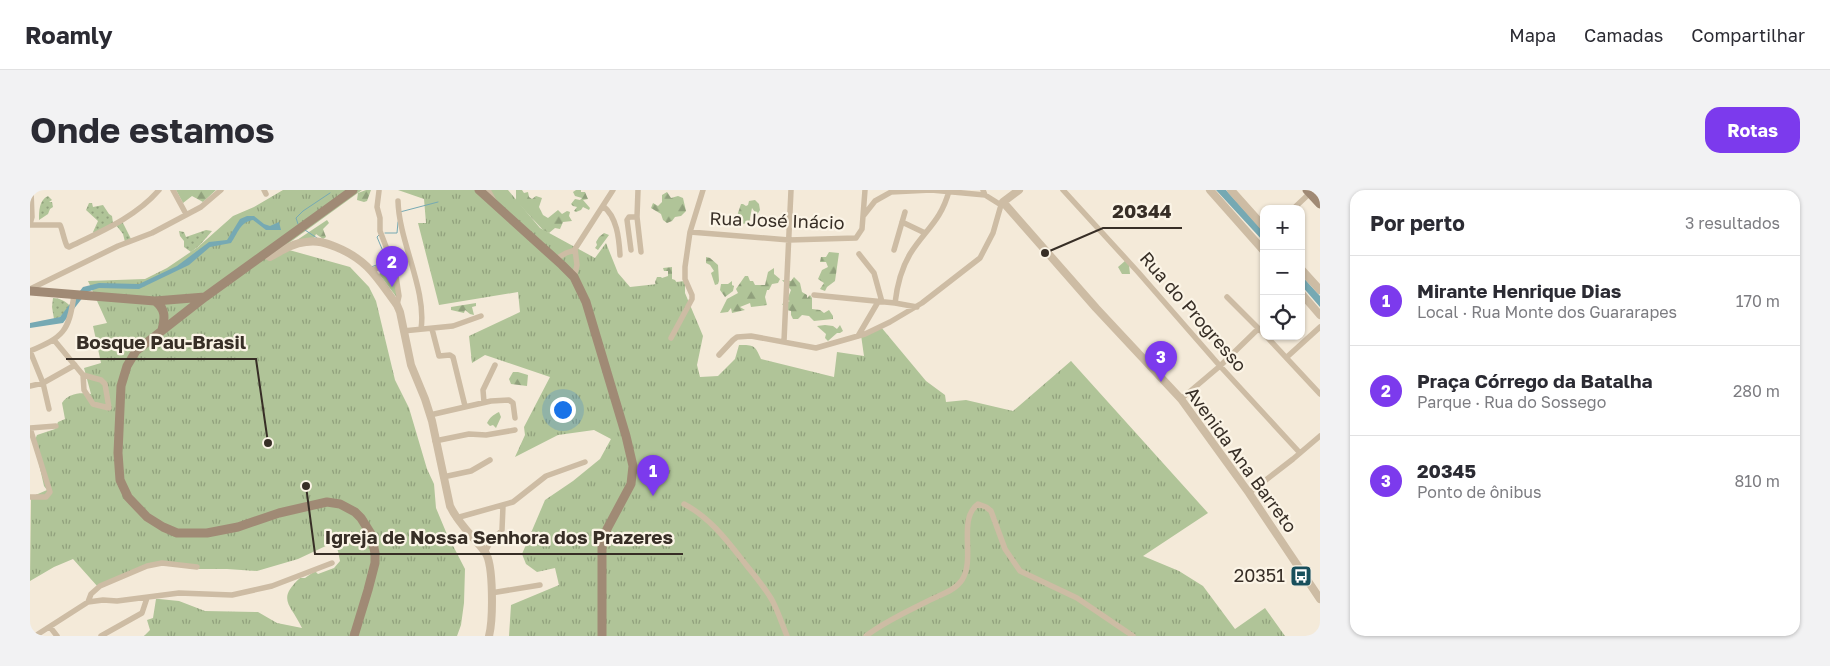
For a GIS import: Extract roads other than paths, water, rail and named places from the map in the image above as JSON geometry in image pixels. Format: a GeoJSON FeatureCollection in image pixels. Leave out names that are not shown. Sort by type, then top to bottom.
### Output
{"type":"FeatureCollection","features":[{"type":"Feature","properties":{"kind":"main road"},"geometry":{"type":"LineString","coordinates":[[353,190],[205,297],[141,347],[133,356],[124,373],[121,386],[119,470],[121,485],[139,511],[157,524],[177,533],[207,533],[327,502],[335,502],[348,507],[366,524],[371,534],[375,553],[375,563],[354,636]]}},
{"type":"Feature","properties":{"kind":"main road"},"geometry":{"type":"LineString","coordinates":[[479,190],[556,259],[574,278],[586,302],[626,436],[632,466],[631,484],[607,529],[602,547],[602,636]]}},
{"type":"Feature","properties":{"kind":"main road"},"geometry":{"type":"LineString","coordinates":[[1309,192],[1320,204]]}},
{"type":"Feature","properties":{"kind":"main road"},"geometry":{"type":"LineString","coordinates":[[30,290],[75,296],[154,301],[205,297]]}},
{"type":"Feature","properties":{"kind":"main road"},"geometry":{"type":"LineString","coordinates":[[154,301],[160,305],[164,312],[165,319],[162,330]]}},
{"type":"Feature","properties":{"kind":"street"},"geometry":{"type":"LineString","coordinates":[[30,190],[32,217],[30,224],[60,225],[69,247],[142,207],[158,190]]}},
{"type":"Feature","properties":{"kind":"street"},"geometry":{"type":"LineString","coordinates":[[173,190],[186,214]]}},
{"type":"Feature","properties":{"kind":"street"},"geometry":{"type":"LineString","coordinates":[[30,290],[118,246],[152,233],[210,201],[221,190]]}},
{"type":"Feature","properties":{"kind":"street"},"geometry":{"type":"LineString","coordinates":[[488,190],[498,208]]}},
{"type":"Feature","properties":{"kind":"street"},"geometry":{"type":"LineString","coordinates":[[556,259],[575,250],[613,190]]}},
{"type":"Feature","properties":{"kind":"street"},"geometry":{"type":"LineString","coordinates":[[638,190],[637,217],[641,252]]}},
{"type":"Feature","properties":{"kind":"street"},"geometry":{"type":"LineString","coordinates":[[671,338],[692,300],[684,274],[690,232],[703,190]]}},
{"type":"Feature","properties":{"kind":"street"},"geometry":{"type":"LineString","coordinates":[[784,341],[791,190]]}},
{"type":"Feature","properties":{"kind":"street"},"geometry":{"type":"LineString","coordinates":[[863,217],[864,190]]}},
{"type":"Feature","properties":{"kind":"street","name":"Rua José Inácio"},"geometry":{"type":"LineString","coordinates":[[690,232],[789,240],[856,238],[862,229],[863,217],[875,201],[885,194],[916,190],[984,192]]}},
{"type":"Feature","properties":{"kind":"street"},"geometry":{"type":"LineString","coordinates":[[718,355],[737,337],[751,336],[816,348],[873,330],[917,307],[980,258],[993,233],[1002,203],[1019,190]]}},
{"type":"Feature","properties":{"kind":"street","name":"Rua do Progresso"},"geometry":{"type":"LineString","coordinates":[[1063,190],[1300,453]]}},
{"type":"Feature","properties":{"kind":"street"},"geometry":{"type":"LineString","coordinates":[[1210,190],[1263,250]]}},
{"type":"Feature","properties":{"kind":"street"},"geometry":{"type":"LineString","coordinates":[[1231,190],[1260,223]]}},
{"type":"Feature","properties":{"kind":"street"},"geometry":{"type":"LineString","coordinates":[[379,191],[377,207],[380,218],[380,230],[392,260],[400,296],[397,304]]}},
{"type":"Feature","properties":{"kind":"street"},"geometry":{"type":"LineString","coordinates":[[895,303],[902,269],[909,256],[942,211],[948,191]]}},
{"type":"Feature","properties":{"kind":"street"},"geometry":{"type":"LineString","coordinates":[[984,192],[1002,203]]}},
{"type":"Feature","properties":{"kind":"street"},"geometry":{"type":"LineString","coordinates":[[1297,205],[1309,192]]}},
{"type":"Feature","properties":{"kind":"street"},"geometry":{"type":"LineString","coordinates":[[398,202],[421,310],[420,329]]}},
{"type":"Feature","properties":{"kind":"street","name":"Avenida Ana Barreto"},"geometry":{"type":"LineString","coordinates":[[1002,203],[1181,399],[1249,492],[1320,599]]}},
{"type":"Feature","properties":{"kind":"street"},"geometry":{"type":"LineString","coordinates":[[603,206],[611,213],[613,218],[620,242],[620,255]]}},
{"type":"Feature","properties":{"kind":"street"},"geometry":{"type":"LineString","coordinates":[[894,250],[905,212]]}},
{"type":"Feature","properties":{"kind":"street"},"geometry":{"type":"LineString","coordinates":[[631,250],[627,220],[629,217],[637,217]]}},
{"type":"Feature","properties":{"kind":"street"},"geometry":{"type":"LineString","coordinates":[[902,222],[926,233]]}},
{"type":"Feature","properties":{"kind":"street"},"geometry":{"type":"LineString","coordinates":[[265,254],[270,257],[303,242],[319,241],[350,253],[374,270],[397,304],[411,365],[430,415],[450,506],[456,518],[485,552],[489,562],[492,621],[489,636]]}},
{"type":"Feature","properties":{"kind":"street"},"geometry":{"type":"LineString","coordinates":[[574,278],[577,265],[575,250]]}},
{"type":"Feature","properties":{"kind":"street"},"geometry":{"type":"LineString","coordinates":[[858,336],[880,302],[874,273],[859,254]]}},
{"type":"Feature","properties":{"kind":"street"},"geometry":{"type":"LineString","coordinates":[[374,270],[392,260]]}},
{"type":"Feature","properties":{"kind":"street"},"geometry":{"type":"LineString","coordinates":[[1305,273],[1320,290]]}},
{"type":"Feature","properties":{"kind":"street"},"geometry":{"type":"LineString","coordinates":[[814,295],[917,307]]}},
{"type":"Feature","properties":{"kind":"street"},"geometry":{"type":"LineString","coordinates":[[1303,295],[1320,314]]}},
{"type":"Feature","properties":{"kind":"street"},"geometry":{"type":"LineString","coordinates":[[49,409],[43,383],[30,351],[54,340],[63,333],[67,327],[75,296]]}},
{"type":"Feature","properties":{"kind":"street"},"geometry":{"type":"LineString","coordinates":[[1181,399],[1220,366],[1258,329],[1227,296]]}},
{"type":"Feature","properties":{"kind":"street"},"geometry":{"type":"LineString","coordinates":[[403,330],[452,326],[481,316]]}},
{"type":"Feature","properties":{"kind":"street"},"geometry":{"type":"LineString","coordinates":[[1287,357],[1320,327]]}},
{"type":"Feature","properties":{"kind":"street"},"geometry":{"type":"LineString","coordinates":[[432,329],[439,356],[450,355],[453,357],[465,406]]}},
{"type":"Feature","properties":{"kind":"street"},"geometry":{"type":"LineString","coordinates":[[54,340],[83,375],[101,380],[105,384],[109,408],[93,404],[84,390],[83,375]]}},
{"type":"Feature","properties":{"kind":"street"},"geometry":{"type":"LineString","coordinates":[[1270,340],[1320,394]]}},
{"type":"Feature","properties":{"kind":"street"},"geometry":{"type":"LineString","coordinates":[[30,386],[43,383],[74,365]]}},
{"type":"Feature","properties":{"kind":"street"},"geometry":{"type":"LineString","coordinates":[[484,402],[484,386],[495,365]]}},
{"type":"Feature","properties":{"kind":"street"},"geometry":{"type":"LineString","coordinates":[[430,415],[484,402],[511,400],[515,418]]}},
{"type":"Feature","properties":{"kind":"street"},"geometry":{"type":"LineString","coordinates":[[30,497],[46,496],[50,492],[30,428],[56,426]]}},
{"type":"Feature","properties":{"kind":"street"},"geometry":{"type":"LineString","coordinates":[[435,441],[469,434],[486,436],[515,430]]}},
{"type":"Feature","properties":{"kind":"street"},"geometry":{"type":"LineString","coordinates":[[1249,492],[1320,436]]}},
{"type":"Feature","properties":{"kind":"street"},"geometry":{"type":"LineString","coordinates":[[443,477],[471,471],[490,460]]}},
{"type":"Feature","properties":{"kind":"street"},"geometry":{"type":"LineString","coordinates":[[456,518],[514,502],[546,476],[585,462]]}},
{"type":"Feature","properties":{"kind":"street"},"geometry":{"type":"LineString","coordinates":[[684,504],[698,511],[726,538],[772,600],[787,636]]}},
{"type":"Feature","properties":{"kind":"street"},"geometry":{"type":"LineString","coordinates":[[866,636],[905,613],[946,593],[960,583],[968,568],[970,511],[978,504],[990,511],[1005,549],[1020,571],[1077,598],[1133,636]]}},
{"type":"Feature","properties":{"kind":"street"},"geometry":{"type":"LineString","coordinates":[[485,552],[490,543],[502,530],[503,506]]}},
{"type":"Feature","properties":{"kind":"street"},"geometry":{"type":"LineString","coordinates":[[88,602],[91,594],[100,586],[147,566],[162,563],[197,566]]}},
{"type":"Feature","properties":{"kind":"street"},"geometry":{"type":"LineString","coordinates":[[35,636],[88,602],[117,601],[180,593],[221,596],[245,593],[272,586],[332,563]]}},
{"type":"Feature","properties":{"kind":"street"},"geometry":{"type":"LineString","coordinates":[[491,593],[540,585]]}},
{"type":"Feature","properties":{"kind":"street"},"geometry":{"type":"LineString","coordinates":[[101,636],[142,613],[147,598]]}},
{"type":"Feature","properties":{"kind":"street"},"geometry":{"type":"LineString","coordinates":[[50,627],[57,636]]}},
{"type":"Feature","properties":{"kind":"water"},"geometry":{"type":"Polygon","coordinates":[[[1216,190],[1226,190],[1260,228],[1260,238],[1216,190]]]}},
{"type":"Feature","properties":{"kind":"water"},"geometry":{"type":"Polygon","coordinates":[[[254,216],[270,226],[279,222],[281,230],[266,230],[253,220],[249,221],[240,228],[231,243],[210,247],[189,265],[139,289],[99,288],[87,292],[63,323],[30,328],[30,323],[60,317],[83,287],[99,283],[139,284],[177,266],[209,242],[227,240],[240,219],[254,216]]]}},
{"type":"Feature","properties":{"kind":"water"},"geometry":{"type":"Polygon","coordinates":[[[1305,279],[1320,296],[1320,307],[1305,290],[1305,279]]]}},
{"type":"Feature","properties":{"kind":"waterway"},"geometry":{"type":"LineString","coordinates":[[298,224],[296,218],[303,211],[330,193]]}},
{"type":"Feature","properties":{"kind":"waterway"},"geometry":{"type":"LineString","coordinates":[[400,212],[438,202]]}},
{"type":"Feature","properties":{"kind":"waterway"},"geometry":{"type":"LineString","coordinates":[[385,233],[397,233],[398,222]]}},
{"type":"Feature","properties":{"kind":"waterway"},"geometry":{"type":"LineString","coordinates":[[305,230],[317,238]]}},
{"type":"Feature","properties":{"kind":"waterway"},"geometry":{"type":"LineString","coordinates":[[379,235],[377,237],[385,256],[385,261]]}},
{"type":"Feature","properties":{"kind":"waterway"},"geometry":{"type":"LineString","coordinates":[[371,267],[382,263]]}},
{"type":"Feature","properties":{"kind":"place","name":"20344"},"geometry":{"type":"Point","coordinates":[1045,253]}},
{"type":"Feature","properties":{"kind":"place","name":"Praça Córrego da Batalha"},"geometry":{"type":"Point","coordinates":[392,287]}},
{"type":"Feature","properties":{"kind":"place","name":"20345"},"geometry":{"type":"Point","coordinates":[1161,382]}},
{"type":"Feature","properties":{"kind":"place","name":"Bosque Pau-Brasil"},"geometry":{"type":"Point","coordinates":[268,443]}},
{"type":"Feature","properties":{"kind":"place","name":"Igreja de Nossa Senhora dos Prazeres"},"geometry":{"type":"Point","coordinates":[306,486]}},
{"type":"Feature","properties":{"kind":"place","name":"Mirante Henrique Dias"},"geometry":{"type":"Point","coordinates":[653,496]}},
{"type":"Feature","properties":{"kind":"place","name":"20351"},"geometry":{"type":"Point","coordinates":[1301,576]}}]}
